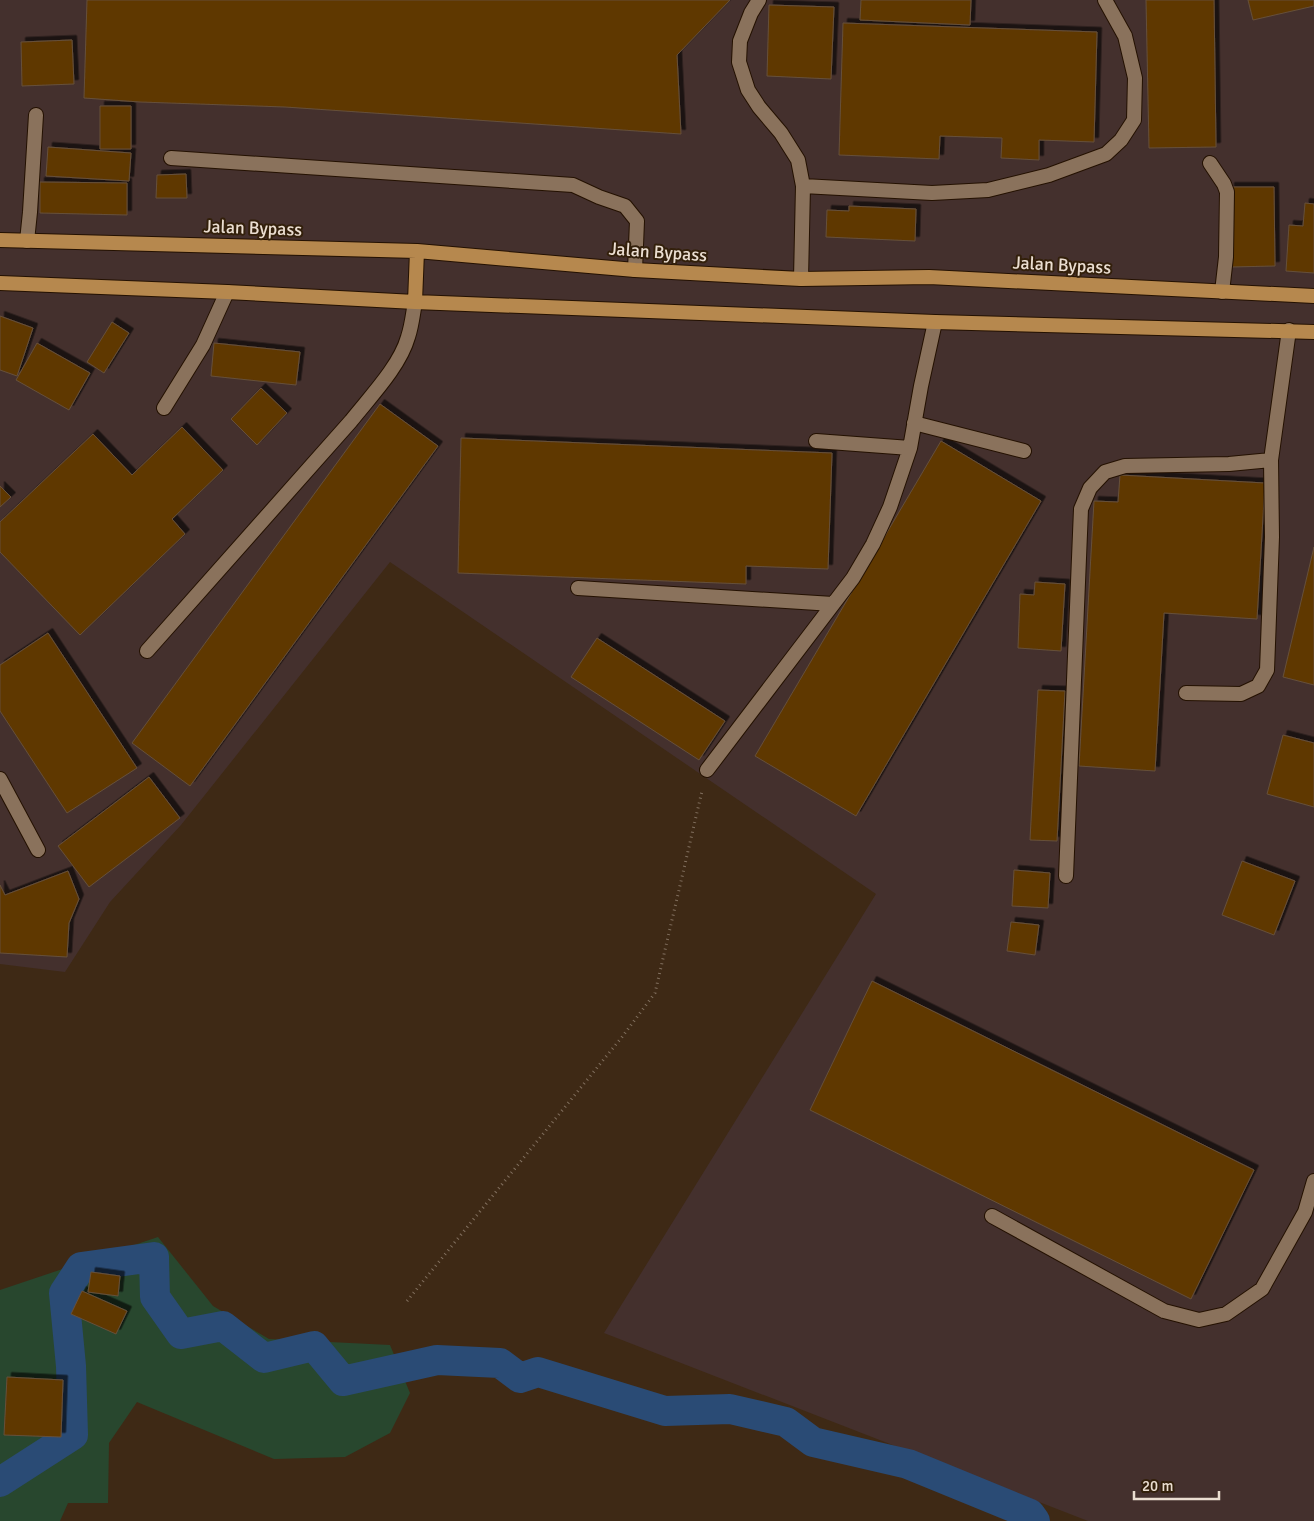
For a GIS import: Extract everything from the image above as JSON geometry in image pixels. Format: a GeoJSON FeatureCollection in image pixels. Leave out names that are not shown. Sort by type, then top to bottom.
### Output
{"type":"FeatureCollection","features":[{"type":"Feature","properties":{"kind":"highway","name":"Jalan Bypass"},"geometry":{"type":"LineString","coordinates":[[0,240],[417,251],[635,270],[801,279],[929,276],[1314,296]]}},
{"type":"Feature","properties":{"kind":"highway"},"geometry":{"type":"LineString","coordinates":[[415,302],[417,251]]}},
{"type":"Feature","properties":{"kind":"highway"},"geometry":{"type":"LineString","coordinates":[[0,283],[415,302],[934,322],[1314,332]]}},
{"type":"Feature","properties":{"kind":"lane"},"geometry":{"type":"LineString","coordinates":[[759,0],[751,13],[740,41],[740,62],[748,90],[759,107],[781,133],[798,160],[803,186],[801,279]]}},
{"type":"Feature","properties":{"kind":"lane"},"geometry":{"type":"LineString","coordinates":[[803,186],[932,193],[988,190],[1049,175],[1106,154],[1121,140],[1134,120],[1135,78],[1125,36],[1105,0]]}},
{"type":"Feature","properties":{"kind":"lane"},"geometry":{"type":"LineString","coordinates":[[26,241],[30,212],[36,115]]}},
{"type":"Feature","properties":{"kind":"lane"},"geometry":{"type":"LineString","coordinates":[[171,158],[574,184],[599,197],[625,206],[637,221],[635,270]]}},
{"type":"Feature","properties":{"kind":"lane"},"geometry":{"type":"LineString","coordinates":[[1210,163],[1227,192],[1226,257],[1222,292]]}},
{"type":"Feature","properties":{"kind":"lane"},"geometry":{"type":"LineString","coordinates":[[164,408],[203,345],[227,292]]}},
{"type":"Feature","properties":{"kind":"lane"},"geometry":{"type":"LineString","coordinates":[[148,651],[379,386],[396,362],[408,337],[415,302]]}},
{"type":"Feature","properties":{"kind":"lane"},"geometry":{"type":"LineString","coordinates":[[707,770],[853,578],[873,544],[890,507],[910,448],[920,386],[934,322]]}},
{"type":"Feature","properties":{"kind":"lane"},"geometry":{"type":"LineString","coordinates":[[1186,693],[1241,694],[1258,686],[1267,670],[1272,537],[1271,460],[1289,330]]}},
{"type":"Feature","properties":{"kind":"lane"},"geometry":{"type":"LineString","coordinates":[[914,423],[1024,451]]}},
{"type":"Feature","properties":{"kind":"lane"},"geometry":{"type":"LineString","coordinates":[[816,441],[910,448]]}},
{"type":"Feature","properties":{"kind":"lane"},"geometry":{"type":"LineString","coordinates":[[1066,876],[1081,509],[1090,488],[1106,472],[1125,466],[1229,464],[1271,460]]}},
{"type":"Feature","properties":{"kind":"lane"},"geometry":{"type":"LineString","coordinates":[[578,588],[833,604]]}},
{"type":"Feature","properties":{"kind":"lane"},"geometry":{"type":"LineString","coordinates":[[0,779],[38,850]]}},
{"type":"Feature","properties":{"kind":"lane"},"geometry":{"type":"LineString","coordinates":[[992,1216],[1164,1312],[1199,1320],[1226,1314],[1262,1289],[1305,1212],[1314,1181]]}},
{"type":"Feature","properties":{"kind":"path"},"geometry":{"type":"LineString","coordinates":[[407,1301],[616,1045],[655,993],[707,770]]}},
{"type":"Feature","properties":{"kind":"shaded area"},"geometry":{"type":"Polygon","coordinates":[[[0,0],[1314,0],[1314,1521],[1088,1521],[604,1333],[876,894],[390,562],[181,825],[110,902],[65,972],[0,964],[0,0]]]}},
{"type":"Feature","properties":{"kind":"green space"},"geometry":{"type":"Polygon","coordinates":[[[158,1237],[213,1306],[269,1339],[390,1345],[410,1393],[390,1433],[345,1457],[274,1459],[137,1402],[109,1443],[108,1503],[68,1503],[60,1521],[0,1521],[0,1290],[158,1237]]]}},
{"type":"Feature","properties":{"kind":"building"},"geometry":{"type":"Polygon","coordinates":[[[87,0],[730,0],[677,55],[681,134],[285,107],[84,98],[87,0]]]}},
{"type":"Feature","properties":{"kind":"building"},"geometry":{"type":"Polygon","coordinates":[[[861,0],[971,0],[970,25],[860,20],[861,0]]]}},
{"type":"Feature","properties":{"kind":"building"},"geometry":{"type":"Polygon","coordinates":[[[1146,0],[1214,0],[1216,147],[1149,148],[1146,0]]]}},
{"type":"Feature","properties":{"kind":"building"},"geometry":{"type":"Polygon","coordinates":[[[1248,0],[1314,0],[1314,6],[1253,20],[1248,0]]]}},
{"type":"Feature","properties":{"kind":"building"},"geometry":{"type":"Polygon","coordinates":[[[769,5],[834,7],[831,79],[767,76],[769,5]]]}},
{"type":"Feature","properties":{"kind":"building"},"geometry":{"type":"Polygon","coordinates":[[[843,23],[1097,32],[1094,142],[1039,140],[1039,160],[1001,158],[1002,138],[940,136],[939,159],[839,155],[843,23]]]}},
{"type":"Feature","properties":{"kind":"building"},"geometry":{"type":"Polygon","coordinates":[[[72,40],[74,84],[22,86],[21,42],[72,40]]]}},
{"type":"Feature","properties":{"kind":"building"},"geometry":{"type":"Polygon","coordinates":[[[100,106],[131,106],[131,149],[100,149],[100,106]]]}},
{"type":"Feature","properties":{"kind":"building"},"geometry":{"type":"Polygon","coordinates":[[[48,147],[131,153],[129,181],[46,176],[48,147]]]}},
{"type":"Feature","properties":{"kind":"building"},"geometry":{"type":"Polygon","coordinates":[[[186,174],[187,198],[156,198],[157,175],[186,174]]]}},
{"type":"Feature","properties":{"kind":"building"},"geometry":{"type":"Polygon","coordinates":[[[40,182],[127,183],[127,215],[40,213],[40,182]]]}},
{"type":"Feature","properties":{"kind":"building"},"geometry":{"type":"Polygon","coordinates":[[[1230,187],[1274,187],[1275,266],[1231,267],[1230,187]]]}},
{"type":"Feature","properties":{"kind":"building"},"geometry":{"type":"Polygon","coordinates":[[[1305,203],[1314,204],[1314,273],[1286,271],[1289,225],[1303,226],[1305,203]]]}},
{"type":"Feature","properties":{"kind":"building"},"geometry":{"type":"Polygon","coordinates":[[[849,206],[916,209],[915,241],[826,237],[827,210],[849,211],[849,206]]]}},
{"type":"Feature","properties":{"kind":"building"},"geometry":{"type":"Polygon","coordinates":[[[0,316],[33,328],[17,376],[0,370],[0,316]]]}},
{"type":"Feature","properties":{"kind":"building"},"geometry":{"type":"Polygon","coordinates":[[[112,322],[129,333],[104,373],[87,362],[112,322]]]}},
{"type":"Feature","properties":{"kind":"building"},"geometry":{"type":"Polygon","coordinates":[[[37,343],[90,373],[69,410],[16,380],[37,343]]]}},
{"type":"Feature","properties":{"kind":"building"},"geometry":{"type":"Polygon","coordinates":[[[214,343],[300,352],[296,385],[211,376],[214,343]]]}},
{"type":"Feature","properties":{"kind":"building"},"geometry":{"type":"Polygon","coordinates":[[[261,388],[287,413],[257,445],[231,419],[261,388]]]}},
{"type":"Feature","properties":{"kind":"building"},"geometry":{"type":"Polygon","coordinates":[[[380,404],[438,446],[190,786],[132,743],[380,404]]]}},
{"type":"Feature","properties":{"kind":"building"},"geometry":{"type":"Polygon","coordinates":[[[182,427],[223,470],[172,519],[185,534],[80,635],[0,552],[0,522],[93,434],[132,475],[182,427]]]}},
{"type":"Feature","properties":{"kind":"building"},"geometry":{"type":"Polygon","coordinates":[[[461,438],[832,453],[828,569],[746,566],[746,584],[458,573],[461,438]]]}},
{"type":"Feature","properties":{"kind":"building"},"geometry":{"type":"Polygon","coordinates":[[[941,441],[1041,501],[856,816],[755,756],[941,441]]]}},
{"type":"Feature","properties":{"kind":"building"},"geometry":{"type":"Polygon","coordinates":[[[1120,475],[1265,483],[1257,619],[1164,613],[1155,771],[1079,766],[1094,501],[1118,502],[1120,475]]]}},
{"type":"Feature","properties":{"kind":"building"},"geometry":{"type":"Polygon","coordinates":[[[0,486],[11,497],[0,507],[0,486]]]}},
{"type":"Feature","properties":{"kind":"building"},"geometry":{"type":"Polygon","coordinates":[[[1314,547],[1314,685],[1283,677],[1314,547]]]}},
{"type":"Feature","properties":{"kind":"building"},"geometry":{"type":"Polygon","coordinates":[[[1035,582],[1065,584],[1061,651],[1018,648],[1020,594],[1034,595],[1035,582]]]}},
{"type":"Feature","properties":{"kind":"building"},"geometry":{"type":"Polygon","coordinates":[[[48,633],[137,768],[67,813],[0,711],[0,665],[48,633]]]}},
{"type":"Feature","properties":{"kind":"building"},"geometry":{"type":"Polygon","coordinates":[[[597,638],[725,721],[699,760],[571,677],[597,638]]]}},
{"type":"Feature","properties":{"kind":"building"},"geometry":{"type":"Polygon","coordinates":[[[1038,690],[1065,691],[1057,841],[1030,840],[1038,690]]]}},
{"type":"Feature","properties":{"kind":"building"},"geometry":{"type":"Polygon","coordinates":[[[1283,735],[1314,743],[1314,807],[1267,794],[1283,735]]]}},
{"type":"Feature","properties":{"kind":"building"},"geometry":{"type":"Polygon","coordinates":[[[149,777],[180,818],[89,887],[58,846],[149,777]]]}},
{"type":"Feature","properties":{"kind":"building"},"geometry":{"type":"Polygon","coordinates":[[[1242,861],[1295,881],[1274,935],[1222,915],[1242,861]]]}},
{"type":"Feature","properties":{"kind":"building"},"geometry":{"type":"Polygon","coordinates":[[[1014,870],[1050,873],[1048,908],[1012,906],[1014,870]]]}},
{"type":"Feature","properties":{"kind":"building"},"geometry":{"type":"Polygon","coordinates":[[[68,871],[79,899],[69,923],[67,957],[0,953],[0,885],[5,895],[68,871]]]}},
{"type":"Feature","properties":{"kind":"building"},"geometry":{"type":"Polygon","coordinates":[[[1011,922],[1039,925],[1035,955],[1007,951],[1011,922]]]}},
{"type":"Feature","properties":{"kind":"building"},"geometry":{"type":"Polygon","coordinates":[[[872,981],[1254,1170],[1191,1299],[810,1110],[872,981]]]}},
{"type":"Feature","properties":{"kind":"building"},"geometry":{"type":"Polygon","coordinates":[[[91,1272],[120,1276],[118,1296],[88,1292],[91,1272]]]}},
{"type":"Feature","properties":{"kind":"building"},"geometry":{"type":"Polygon","coordinates":[[[82,1291],[127,1311],[116,1334],[71,1314],[82,1291]]]}},
{"type":"Feature","properties":{"kind":"building"},"geometry":{"type":"Polygon","coordinates":[[[7,1377],[63,1380],[61,1437],[4,1435],[7,1377]]]}},
{"type":"Feature","properties":{"kind":"waterway"},"geometry":{"type":"LineString","coordinates":[[0,1482],[73,1435],[71,1366],[64,1293],[81,1267],[154,1257],[155,1297],[181,1334],[223,1326],[264,1358],[314,1346],[343,1381],[437,1360],[500,1363],[520,1378],[538,1372],[665,1411],[730,1409],[786,1422],[813,1442],[908,1464],[1030,1514],[1035,1521]]}}]}
